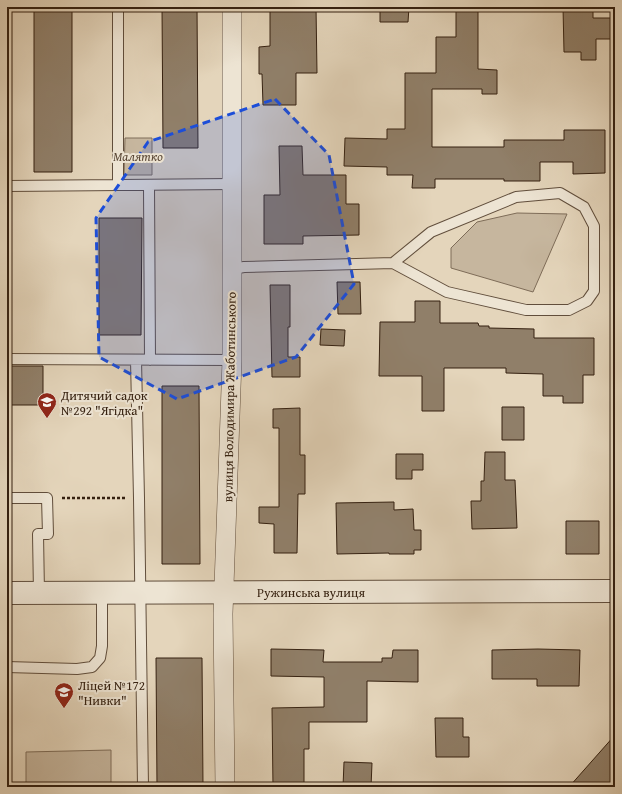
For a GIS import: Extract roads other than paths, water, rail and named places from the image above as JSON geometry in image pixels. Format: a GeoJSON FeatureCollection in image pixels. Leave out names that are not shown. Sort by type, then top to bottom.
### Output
{"type":"FeatureCollection","features":[{"type":"Feature","properties":{"kind":"street","name":"вулиця Володимира Жаботинського"},"geometry":{"type":"LineString","coordinates":[[225,787],[224,563],[232,360],[232,7]]}},
{"type":"Feature","properties":{"kind":"street","name":"Ружинська вулиця"},"geometry":{"type":"LineString","coordinates":[[7,593],[615,591]]}},
{"type":"Feature","properties":{"kind":"lane"},"geometry":{"type":"LineString","coordinates":[[118,7],[118,185]]}},
{"type":"Feature","properties":{"kind":"lane"},"geometry":{"type":"LineString","coordinates":[[7,186],[233,184]]}},
{"type":"Feature","properties":{"kind":"lane"},"geometry":{"type":"LineString","coordinates":[[149,185],[150,360]]}},
{"type":"Feature","properties":{"kind":"lane"},"geometry":{"type":"LineString","coordinates":[[232,268],[393,263],[447,292],[526,310],[570,310],[587,301],[594,291],[594,226],[584,206],[560,194],[516,197],[431,232],[393,263]]}},
{"type":"Feature","properties":{"kind":"lane"},"geometry":{"type":"LineString","coordinates":[[7,359],[232,360]]}},
{"type":"Feature","properties":{"kind":"lane"},"geometry":{"type":"LineString","coordinates":[[136,360],[143,787]]}},
{"type":"Feature","properties":{"kind":"lane"},"geometry":{"type":"LineString","coordinates":[[7,498],[47,498],[48,534],[38,534],[39,593]]}},
{"type":"Feature","properties":{"kind":"lane"},"geometry":{"type":"LineString","coordinates":[[7,667],[77,669],[92,667],[100,658],[101,652],[102,593]]}},
{"type":"Feature","properties":{"kind":"place","name":"Дитячий садок №292 \"Ягідка\""},"geometry":{"type":"Point","coordinates":[47,419]}},
{"type":"Feature","properties":{"kind":"place","name":"Ліцей №172 \"Нивки\""},"geometry":{"type":"Point","coordinates":[64,709]}},
{"type":"Feature","properties":{"kind":"park label","name":"Малятко"},"geometry":{"type":"Point","coordinates":[138,156]}}]}
